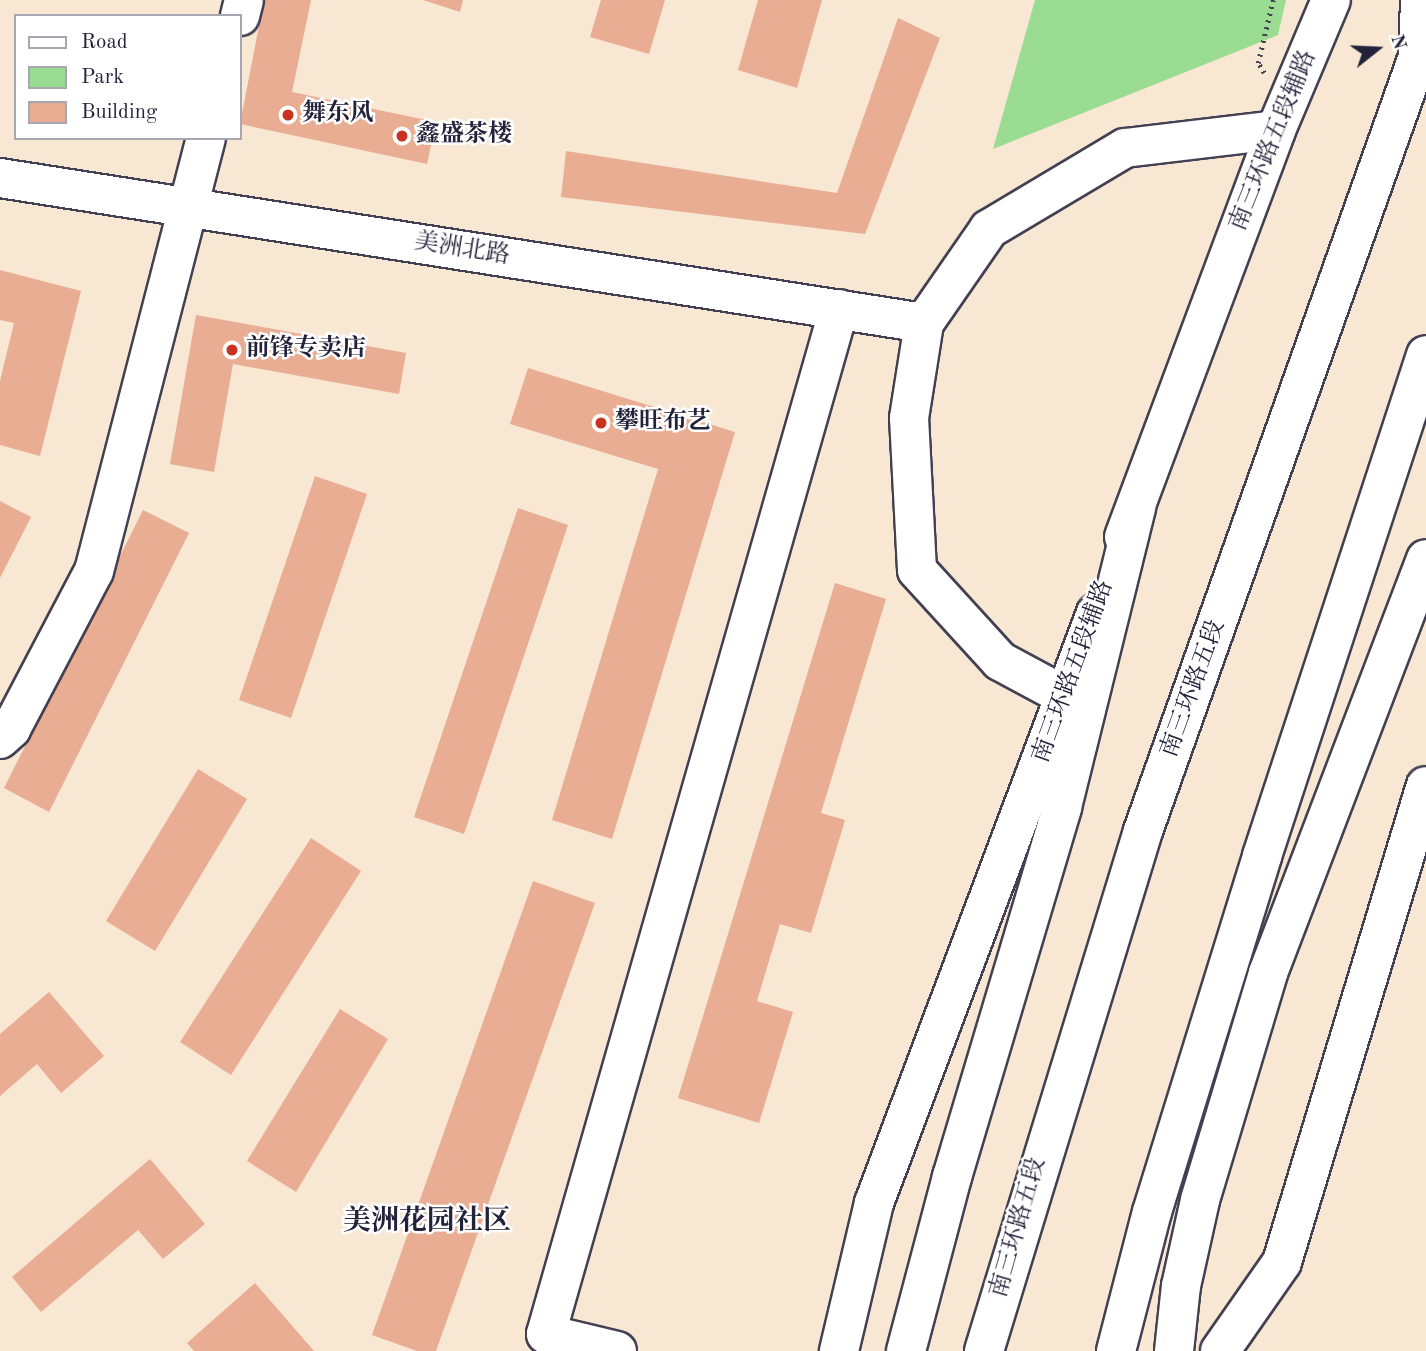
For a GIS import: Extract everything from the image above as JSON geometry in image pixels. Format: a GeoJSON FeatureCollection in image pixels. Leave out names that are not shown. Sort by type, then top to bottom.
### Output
{"type":"FeatureCollection","features":[{"type":"Feature","properties":{"kind":"main road","name":"南三环路五段辅路"},"geometry":{"type":"LineString","coordinates":[[839,1351],[874,1203],[1276,130],[1331,0]]}},
{"type":"Feature","properties":{"kind":"main road","name":"南三环路五段"},"geometry":{"type":"LineString","coordinates":[[984,1351],[1022,1216],[1143,831],[1422,46],[1420,0]]}},
{"type":"Feature","properties":{"kind":"main road"},"geometry":{"type":"LineString","coordinates":[[1065,696],[1000,662],[917,570],[909,418],[924,323],[989,229],[1125,148],[1276,130]]}},
{"type":"Feature","properties":{"kind":"main road"},"geometry":{"type":"LineString","coordinates":[[0,739],[11,729],[94,571],[205,140]]}},
{"type":"Feature","properties":{"kind":"main road","name":"美洲北路"},"geometry":{"type":"LineString","coordinates":[[0,178],[924,323]]}},
{"type":"Feature","properties":{"kind":"main road"},"geometry":{"type":"LineString","coordinates":[[617,1351],[545,1334],[839,309]]}},
{"type":"Feature","properties":{"kind":"main road"},"geometry":{"type":"LineString","coordinates":[[1116,1351],[1152,1212],[1262,856],[1426,355]]}},
{"type":"Feature","properties":{"kind":"main road"},"geometry":{"type":"LineString","coordinates":[[906,1351],[1062,807],[1136,506]]}},
{"type":"Feature","properties":{"kind":"main road"},"geometry":{"type":"LineString","coordinates":[[1174,1351],[1181,1286],[1200,1200],[1268,973],[1426,559]]}},
{"type":"Feature","properties":{"kind":"main road"},"geometry":{"type":"LineString","coordinates":[[1220,1351],[1282,1262],[1426,786]]}},
{"type":"Feature","properties":{"kind":"green space"},"geometry":{"type":"Polygon","coordinates":[[[1035,0],[1286,0],[1278,35],[993,149],[1035,0]]]}},
{"type":"Feature","properties":{"kind":"building"},"geometry":{"type":"Polygon","coordinates":[[[264,0],[311,0],[292,92],[436,122],[427,164],[242,124],[264,0]]]}},
{"type":"Feature","properties":{"kind":"building"},"geometry":{"type":"Polygon","coordinates":[[[423,0],[463,0],[460,12],[423,0]]]}},
{"type":"Feature","properties":{"kind":"building"},"geometry":{"type":"Polygon","coordinates":[[[601,0],[665,0],[649,54],[590,37],[601,0]]]}},
{"type":"Feature","properties":{"kind":"building"},"geometry":{"type":"Polygon","coordinates":[[[758,0],[822,0],[797,88],[738,70],[758,0]]]}},
{"type":"Feature","properties":{"kind":"building"},"geometry":{"type":"Polygon","coordinates":[[[898,18],[940,38],[865,234],[561,197],[566,151],[837,193],[898,18]]]}},
{"type":"Feature","properties":{"kind":"building"},"geometry":{"type":"Polygon","coordinates":[[[0,270],[81,291],[40,456],[0,445],[0,381],[14,323],[0,320],[0,270]]]}},
{"type":"Feature","properties":{"kind":"building"},"geometry":{"type":"Polygon","coordinates":[[[196,315],[406,353],[399,394],[233,364],[214,472],[170,464],[196,315]]]}},
{"type":"Feature","properties":{"kind":"building"},"geometry":{"type":"Polygon","coordinates":[[[528,368],[735,432],[612,839],[552,820],[658,469],[510,424],[528,368]]]}},
{"type":"Feature","properties":{"kind":"building"},"geometry":{"type":"Polygon","coordinates":[[[315,476],[367,494],[291,718],[239,700],[315,476]]]}},
{"type":"Feature","properties":{"kind":"building"},"geometry":{"type":"Polygon","coordinates":[[[0,501],[31,517],[0,578],[0,501]]]}},
{"type":"Feature","properties":{"kind":"building"},"geometry":{"type":"Polygon","coordinates":[[[518,508],[568,525],[464,834],[414,817],[518,508]]]}},
{"type":"Feature","properties":{"kind":"building"},"geometry":{"type":"Polygon","coordinates":[[[143,510],[189,533],[49,812],[4,788],[143,510]]]}},
{"type":"Feature","properties":{"kind":"building"},"geometry":{"type":"Polygon","coordinates":[[[835,583],[886,599],[821,813],[845,820],[811,933],[780,924],[757,1001],[793,1012],[759,1123],[678,1098],[835,583]]]}},
{"type":"Feature","properties":{"kind":"building"},"geometry":{"type":"Polygon","coordinates":[[[198,769],[247,799],[155,951],[106,921],[198,769]]]}},
{"type":"Feature","properties":{"kind":"building"},"geometry":{"type":"Polygon","coordinates":[[[311,838],[361,871],[231,1075],[180,1042],[311,838]]]}},
{"type":"Feature","properties":{"kind":"building"},"geometry":{"type":"Polygon","coordinates":[[[533,881],[595,903],[436,1351],[417,1351],[372,1335],[533,881]]]}},
{"type":"Feature","properties":{"kind":"building"},"geometry":{"type":"Polygon","coordinates":[[[49,992],[104,1056],[61,1093],[37,1064],[0,1096],[0,1034],[49,992]]]}},
{"type":"Feature","properties":{"kind":"building"},"geometry":{"type":"Polygon","coordinates":[[[340,1009],[388,1039],[296,1192],[247,1161],[340,1009]]]}},
{"type":"Feature","properties":{"kind":"building"},"geometry":{"type":"Polygon","coordinates":[[[150,1159],[205,1224],[163,1259],[138,1230],[41,1312],[12,1277],[150,1159]]]}},
{"type":"Feature","properties":{"kind":"building"},"geometry":{"type":"Polygon","coordinates":[[[255,1283],[314,1351],[194,1351],[187,1343],[255,1283]]]}},
{"type":"Feature","properties":{"kind":"place","name":"舞东风"},"geometry":{"type":"Point","coordinates":[288,115]}},
{"type":"Feature","properties":{"kind":"place","name":"鑫盛茶楼"},"geometry":{"type":"Point","coordinates":[402,136]}},
{"type":"Feature","properties":{"kind":"place","name":"前锋专卖店"},"geometry":{"type":"Point","coordinates":[232,350]}},
{"type":"Feature","properties":{"kind":"place","name":"攀旺布艺"},"geometry":{"type":"Point","coordinates":[601,423]}},
{"type":"Feature","properties":{"kind":"district","name":"美洲花园社区"},"geometry":{"type":"Point","coordinates":[427,1222]}}]}
